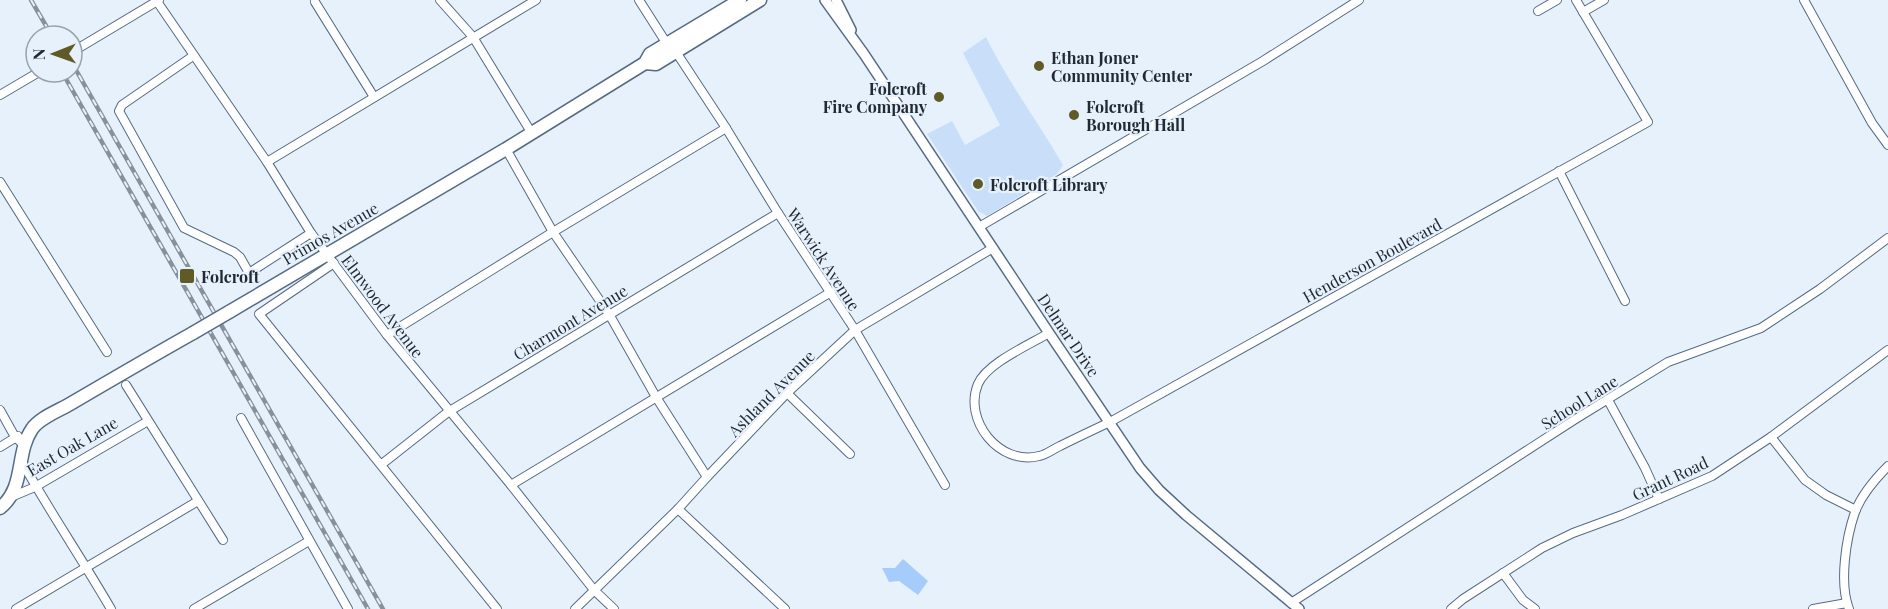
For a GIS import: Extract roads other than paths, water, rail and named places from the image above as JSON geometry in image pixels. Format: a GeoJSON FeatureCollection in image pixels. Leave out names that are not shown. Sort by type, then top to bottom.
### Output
{"type":"FeatureCollection","features":[{"type":"Feature","properties":{"kind":"main road","name":"Primos Avenue"},"geometry":{"type":"LineString","coordinates":[[31,431],[40,422],[228,312],[330,259],[645,63],[656,63],[672,48],[740,0]]}},
{"type":"Feature","properties":{"kind":"main road","name":"Primos Avenue"},"geometry":{"type":"LineString","coordinates":[[672,48],[759,1]]}},
{"type":"Feature","properties":{"kind":"main road","name":"East Oak Lane"},"geometry":{"type":"LineString","coordinates":[[0,508],[11,497],[17,484],[25,446],[31,431]]}},
{"type":"Feature","properties":{"kind":"street"},"geometry":{"type":"LineString","coordinates":[[84,45],[157,0]]}},
{"type":"Feature","properties":{"kind":"street","name":"Elmwood Avenue"},"geometry":{"type":"LineString","coordinates":[[157,0],[267,162],[311,233],[387,335],[594,590],[614,609]]}},
{"type":"Feature","properties":{"kind":"street"},"geometry":{"type":"LineString","coordinates":[[440,0],[473,37],[531,132]]}},
{"type":"Feature","properties":{"kind":"street"},"geometry":{"type":"LineString","coordinates":[[267,162],[536,0]]}},
{"type":"Feature","properties":{"kind":"street","name":"Warwick Avenue"},"geometry":{"type":"LineString","coordinates":[[639,0],[726,128],[778,213],[855,330],[945,485]]}},
{"type":"Feature","properties":{"kind":"street","name":"Delmar Drive"},"geometry":{"type":"LineString","coordinates":[[825,0],[856,41],[1140,468],[1159,490],[1295,606]]}},
{"type":"Feature","properties":{"kind":"street","name":"Delmar Drive"},"geometry":{"type":"LineString","coordinates":[[836,0],[856,41]]}},
{"type":"Feature","properties":{"kind":"street"},"geometry":{"type":"LineString","coordinates":[[979,227],[1263,61],[1359,0]]}},
{"type":"Feature","properties":{"kind":"street"},"geometry":{"type":"LineString","coordinates":[[1538,11],[1557,0]]}},
{"type":"Feature","properties":{"kind":"street"},"geometry":{"type":"LineString","coordinates":[[1576,0],[1583,12],[1604,0]]}},
{"type":"Feature","properties":{"kind":"street"},"geometry":{"type":"LineString","coordinates":[[1804,0],[1872,123],[1888,146]]}},
{"type":"Feature","properties":{"kind":"street"},"geometry":{"type":"LineString","coordinates":[[315,2],[374,98]]}},
{"type":"Feature","properties":{"kind":"street","name":"Henderson Boulevard"},"geometry":{"type":"LineString","coordinates":[[1049,333],[988,369],[978,383],[975,413],[992,444],[1007,454],[1021,457],[1039,456],[1110,422],[1648,122],[1583,12]]}},
{"type":"Feature","properties":{"kind":"street"},"geometry":{"type":"LineString","coordinates":[[193,56],[122,105],[119,111],[184,228],[234,252],[240,257],[249,273],[311,233]]}},
{"type":"Feature","properties":{"kind":"street"},"geometry":{"type":"LineString","coordinates":[[0,95],[24,81]]}},
{"type":"Feature","properties":{"kind":"street"},"geometry":{"type":"LineString","coordinates":[[387,335],[726,128]]}},
{"type":"Feature","properties":{"kind":"street"},"geometry":{"type":"LineString","coordinates":[[506,149],[553,232],[609,314],[656,397],[707,477]]}},
{"type":"Feature","properties":{"kind":"street"},"geometry":{"type":"LineString","coordinates":[[1559,171],[1625,302]]}},
{"type":"Feature","properties":{"kind":"street"},"geometry":{"type":"LineString","coordinates":[[0,182],[107,352]]}},
{"type":"Feature","properties":{"kind":"street","name":"Charmont Avenue"},"geometry":{"type":"LineString","coordinates":[[382,464],[448,412],[778,213]]}},
{"type":"Feature","properties":{"kind":"street","name":"School Lane"},"geometry":{"type":"LineString","coordinates":[[1295,606],[1668,362],[1761,328],[1821,289],[1888,238]]}},
{"type":"Feature","properties":{"kind":"street","name":"Ashland Avenue"},"geometry":{"type":"LineString","coordinates":[[575,609],[678,510],[787,393],[855,330],[993,248]]}},
{"type":"Feature","properties":{"kind":"street"},"geometry":{"type":"LineString","coordinates":[[330,259],[259,314],[497,609]]}},
{"type":"Feature","properties":{"kind":"street"},"geometry":{"type":"LineString","coordinates":[[511,485],[831,292]]}},
{"type":"Feature","properties":{"kind":"street","name":"Grant Road"},"geometry":{"type":"LineString","coordinates":[[1451,609],[1542,548],[1712,476],[1771,437],[1888,350]]}},
{"type":"Feature","properties":{"kind":"street"},"geometry":{"type":"LineString","coordinates":[[126,385],[223,540]]}},
{"type":"Feature","properties":{"kind":"street"},"geometry":{"type":"LineString","coordinates":[[787,393],[850,454]]}},
{"type":"Feature","properties":{"kind":"street"},"geometry":{"type":"LineString","coordinates":[[1608,400],[1659,499]]}},
{"type":"Feature","properties":{"kind":"street"},"geometry":{"type":"LineString","coordinates":[[0,410],[15,437],[25,446]]}},
{"type":"Feature","properties":{"kind":"street"},"geometry":{"type":"LineString","coordinates":[[241,418],[348,609]]}},
{"type":"Feature","properties":{"kind":"street","name":"East Oak Lane"},"geometry":{"type":"LineString","coordinates":[[11,497],[35,487],[148,421]]}},
{"type":"Feature","properties":{"kind":"street","name":"Primos Avenue"},"geometry":{"type":"LineString","coordinates":[[0,447],[15,437],[31,431]]}},
{"type":"Feature","properties":{"kind":"street"},"geometry":{"type":"LineString","coordinates":[[1771,437],[1805,480],[1826,495],[1856,510]]}},
{"type":"Feature","properties":{"kind":"street"},"geometry":{"type":"LineString","coordinates":[[22,462],[35,487],[87,567],[111,609]]}},
{"type":"Feature","properties":{"kind":"street"},"geometry":{"type":"LineString","coordinates":[[1813,609],[1848,606],[1844,573],[1846,552],[1856,510],[1888,466]]}},
{"type":"Feature","properties":{"kind":"street"},"geometry":{"type":"LineString","coordinates":[[16,609],[198,501]]}},
{"type":"Feature","properties":{"kind":"street"},"geometry":{"type":"LineString","coordinates":[[678,510],[785,609]]}},
{"type":"Feature","properties":{"kind":"street"},"geometry":{"type":"LineString","coordinates":[[194,609],[309,541]]}},
{"type":"Feature","properties":{"kind":"street"},"geometry":{"type":"LineString","coordinates":[[1503,573],[1523,600],[1535,609]]}},
{"type":"Feature","properties":{"kind":"water"},"geometry":{"type":"Polygon","coordinates":[[[903,559],[928,581],[918,595],[899,581],[889,582],[882,568],[895,568],[903,559]]]}},
{"type":"Feature","properties":{"kind":"railway"},"geometry":{"type":"LineString","coordinates":[[31,0],[45,24]]}},
{"type":"Feature","properties":{"kind":"railway"},"geometry":{"type":"LineString","coordinates":[[69,84],[368,609]]}},
{"type":"Feature","properties":{"kind":"railway"},"geometry":{"type":"LineString","coordinates":[[84,84],[383,609]]}},
{"type":"Feature","properties":{"kind":"place","name":"Ethan Joner Community Center"},"geometry":{"type":"Point","coordinates":[1039,66]}},
{"type":"Feature","properties":{"kind":"place","name":"Folcroft Fire Company"},"geometry":{"type":"Point","coordinates":[939,97]}},
{"type":"Feature","properties":{"kind":"place","name":"Folcroft Borough Hall"},"geometry":{"type":"Point","coordinates":[1074,115]}},
{"type":"Feature","properties":{"kind":"place","name":"Folcroft Library"},"geometry":{"type":"Point","coordinates":[978,184]}},
{"type":"Feature","properties":{"kind":"place","name":"Folcroft"},"geometry":{"type":"Point","coordinates":[187,276]}}]}
